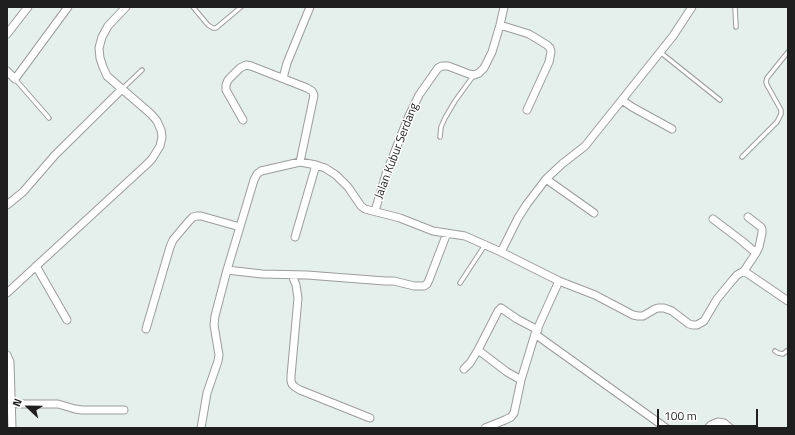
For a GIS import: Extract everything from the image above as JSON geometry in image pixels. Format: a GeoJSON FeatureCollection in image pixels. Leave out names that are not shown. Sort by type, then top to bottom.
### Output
{"type":"FeatureCollection","features":[{"type":"Feature","properties":{"kind":"street"},"geometry":{"type":"LineString","coordinates":[[7,34],[28,7]]}},
{"type":"Feature","properties":{"kind":"street"},"geometry":{"type":"LineString","coordinates":[[7,71],[15,78],[68,7]]}},
{"type":"Feature","properties":{"kind":"street"},"geometry":{"type":"LineString","coordinates":[[282,78],[310,7]]}},
{"type":"Feature","properties":{"kind":"street"},"geometry":{"type":"LineString","coordinates":[[474,75],[479,73],[484,68],[488,60],[500,25],[504,7]]}},
{"type":"Feature","properties":{"kind":"street"},"geometry":{"type":"LineString","coordinates":[[501,252],[518,218],[546,179],[557,168],[585,146],[673,36],[692,7]]}},
{"type":"Feature","properties":{"kind":"street"},"geometry":{"type":"LineString","coordinates":[[7,293],[146,165],[160,146],[162,130],[157,121],[107,76],[100,58],[99,48],[102,37],[108,26],[123,8]]}},
{"type":"Feature","properties":{"kind":"street"},"geometry":{"type":"LineString","coordinates":[[500,25],[529,34],[548,45],[550,48],[551,52],[549,62],[527,110]]}},
{"type":"Feature","properties":{"kind":"street"},"geometry":{"type":"LineString","coordinates":[[244,120],[226,90],[228,80],[240,68],[251,66],[312,91],[314,94],[300,162]]}},
{"type":"Feature","properties":{"kind":"street","name":"Jalan Kubur Serdang"},"geometry":{"type":"LineString","coordinates":[[375,211],[386,174],[408,118],[419,95],[433,74],[438,68],[448,66],[474,75]]}},
{"type":"Feature","properties":{"kind":"street"},"geometry":{"type":"LineString","coordinates":[[7,205],[23,192],[55,155],[122,89]]}},
{"type":"Feature","properties":{"kind":"street"},"geometry":{"type":"LineString","coordinates":[[622,100],[672,129]]}},
{"type":"Feature","properties":{"kind":"street"},"geometry":{"type":"LineString","coordinates":[[201,428],[207,393],[219,355],[214,325],[215,316],[254,180],[257,174],[261,171],[300,162],[316,164],[336,175],[348,187],[361,206],[365,209],[408,221],[433,232],[465,236],[559,280],[595,295],[633,315],[643,316],[655,309],[664,308],[672,311],[689,324],[693,325],[697,325],[704,321],[717,299],[737,275],[744,271],[756,253],[759,247],[762,229],[748,217]]}},
{"type":"Feature","properties":{"kind":"street"},"geometry":{"type":"LineString","coordinates":[[295,237],[316,164]]}},
{"type":"Feature","properties":{"kind":"street"},"geometry":{"type":"LineString","coordinates":[[546,179],[594,213]]}},
{"type":"Feature","properties":{"kind":"street"},"geometry":{"type":"LineString","coordinates":[[146,329],[170,247],[173,240],[188,222],[193,217],[201,216],[240,227]]}},
{"type":"Feature","properties":{"kind":"street"},"geometry":{"type":"LineString","coordinates":[[713,219],[756,253]]}},
{"type":"Feature","properties":{"kind":"street"},"geometry":{"type":"LineString","coordinates":[[228,270],[262,274],[292,274],[394,281],[414,286],[424,286],[429,280],[447,233]]}},
{"type":"Feature","properties":{"kind":"street"},"geometry":{"type":"LineString","coordinates":[[36,266],[67,320]]}},
{"type":"Feature","properties":{"kind":"street"},"geometry":{"type":"LineString","coordinates":[[744,271],[788,301]]}},
{"type":"Feature","properties":{"kind":"street"},"geometry":{"type":"LineString","coordinates":[[292,274],[298,298],[291,376],[292,384],[300,390],[370,418]]}},
{"type":"Feature","properties":{"kind":"street"},"geometry":{"type":"LineString","coordinates":[[485,428],[511,417],[514,413],[521,380],[536,332],[559,280]]}},
{"type":"Feature","properties":{"kind":"street"},"geometry":{"type":"LineString","coordinates":[[464,369],[470,363],[478,350],[498,310],[501,308],[666,428]]}},
{"type":"Feature","properties":{"kind":"street"},"geometry":{"type":"LineString","coordinates":[[478,350],[507,372],[521,380]]}},
{"type":"Feature","properties":{"kind":"street"},"geometry":{"type":"LineString","coordinates":[[7,355],[10,362],[12,428]]}},
{"type":"Feature","properties":{"kind":"street"},"geometry":{"type":"LineString","coordinates":[[11,403],[58,404],[82,410],[124,410]]}},
{"type":"Feature","properties":{"kind":"street"},"geometry":{"type":"LineString","coordinates":[[708,428],[718,422],[724,423],[730,428]]}},
{"type":"Feature","properties":{"kind":"lane"},"geometry":{"type":"LineString","coordinates":[[193,7],[208,25],[213,28],[216,28],[241,7]]}},
{"type":"Feature","properties":{"kind":"lane"},"geometry":{"type":"LineString","coordinates":[[735,7],[736,27]]}},
{"type":"Feature","properties":{"kind":"lane"},"geometry":{"type":"LineString","coordinates":[[660,52],[720,100]]}},
{"type":"Feature","properties":{"kind":"lane"},"geometry":{"type":"LineString","coordinates":[[742,157],[777,122],[781,114],[781,110],[766,82],[767,78],[788,52]]}},
{"type":"Feature","properties":{"kind":"lane"},"geometry":{"type":"LineString","coordinates":[[122,89],[142,70]]}},
{"type":"Feature","properties":{"kind":"lane"},"geometry":{"type":"LineString","coordinates":[[440,136],[441,127],[450,109],[474,75]]}},
{"type":"Feature","properties":{"kind":"lane"},"geometry":{"type":"LineString","coordinates":[[15,78],[49,118]]}},
{"type":"Feature","properties":{"kind":"lane"},"geometry":{"type":"LineString","coordinates":[[460,283],[484,245]]}},
{"type":"Feature","properties":{"kind":"lane"},"geometry":{"type":"LineString","coordinates":[[774,351],[783,354],[788,350]]}}]}
